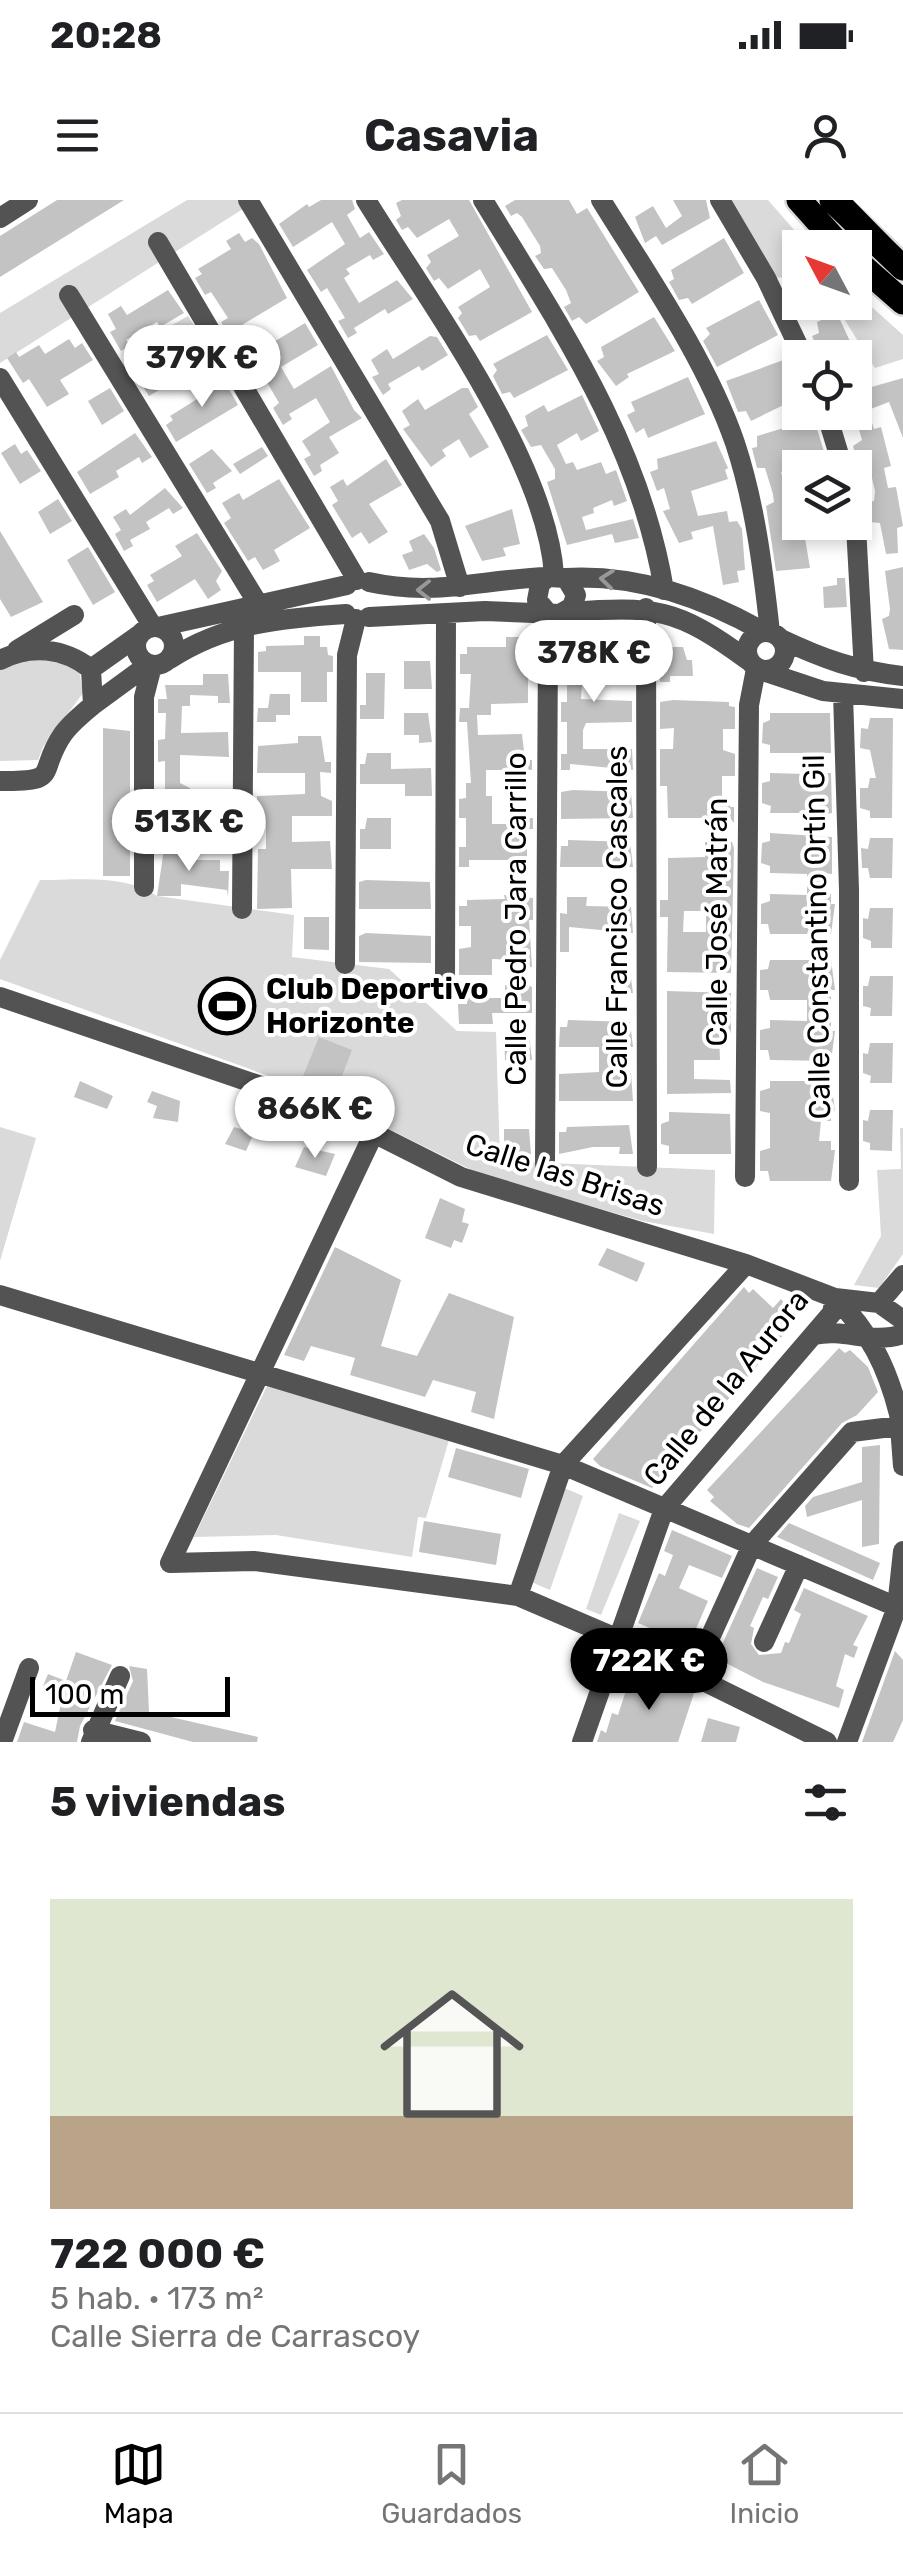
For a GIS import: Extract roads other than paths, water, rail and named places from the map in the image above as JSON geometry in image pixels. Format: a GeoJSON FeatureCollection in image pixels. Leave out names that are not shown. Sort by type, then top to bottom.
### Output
{"type":"FeatureCollection","features":[{"type":"Feature","properties":{"kind":"main road"},"geometry":{"type":"LineString","coordinates":[[799,200],[826,230]]}},
{"type":"Feature","properties":{"kind":"main road"},"geometry":{"type":"LineString","coordinates":[[832,200],[903,268]]}},
{"type":"Feature","properties":{"kind":"main road"},"geometry":{"type":"LineString","coordinates":[[872,275],[903,302]]}},
{"type":"Feature","properties":{"kind":"street"},"geometry":{"type":"LineString","coordinates":[[0,218],[28,200]]}},
{"type":"Feature","properties":{"kind":"street"},"geometry":{"type":"LineString","coordinates":[[248,200],[440,521],[460,587]]}},
{"type":"Feature","properties":{"kind":"street"},"geometry":{"type":"LineString","coordinates":[[366,200],[489,402],[532,481],[553,552],[556,577],[576,594],[556,613]]}},
{"type":"Feature","properties":{"kind":"street"},"geometry":{"type":"LineString","coordinates":[[482,200],[588,372],[622,438],[652,523],[664,590]]}},
{"type":"Feature","properties":{"kind":"street"},"geometry":{"type":"LineString","coordinates":[[602,200],[676,322],[734,442],[756,530],[772,634],[785,658],[776,668],[756,667]]}},
{"type":"Feature","properties":{"kind":"street"},"geometry":{"type":"LineString","coordinates":[[720,200],[766,278],[795,340]]}},
{"type":"Feature","properties":{"kind":"street"},"geometry":{"type":"LineString","coordinates":[[158,242],[357,582],[379,600],[357,617],[347,655],[345,964]]}},
{"type":"Feature","properties":{"kind":"street"},"geometry":{"type":"LineString","coordinates":[[69,295],[260,608]]}},
{"type":"Feature","properties":{"kind":"street"},"geometry":{"type":"LineString","coordinates":[[0,378],[150,630],[173,639],[157,663],[144,697],[144,887]]}},
{"type":"Feature","properties":{"kind":"street"},"geometry":{"type":"LineString","coordinates":[[857,540],[864,672]]}},
{"type":"Feature","properties":{"kind":"street"},"geometry":{"type":"LineString","coordinates":[[556,577],[537,594],[556,613]]}},
{"type":"Feature","properties":{"kind":"street"},"geometry":{"type":"LineString","coordinates":[[92,669],[150,630],[260,608],[357,582],[398,590],[556,577],[634,582],[664,590],[722,609],[820,660],[864,672],[903,676]]}},
{"type":"Feature","properties":{"kind":"street"},"geometry":{"type":"LineString","coordinates":[[357,582],[340,600],[357,617]]}},
{"type":"Feature","properties":{"kind":"street"},"geometry":{"type":"LineString","coordinates":[[0,780],[38,780],[46,775],[63,734],[93,705],[157,663],[189,646],[281,616],[556,613],[646,608],[708,632],[780,680],[843,693],[903,698]]}},
{"type":"Feature","properties":{"kind":"street","name":"Calle Francisco Cascales"},"geometry":{"type":"LineString","coordinates":[[646,608],[647,1167]]}},
{"type":"Feature","properties":{"kind":"street"},"geometry":{"type":"LineString","coordinates":[[446,613],[446,986]]}},
{"type":"Feature","properties":{"kind":"street","name":"Calle Pedro Jara Carrillo"},"geometry":{"type":"LineString","coordinates":[[545,1164],[548,645],[556,613]]}},
{"type":"Feature","properties":{"kind":"street"},"geometry":{"type":"LineString","coordinates":[[8,656],[67,620],[62,651]]}},
{"type":"Feature","properties":{"kind":"street"},"geometry":{"type":"LineString","coordinates":[[242,909],[244,626]]}},
{"type":"Feature","properties":{"kind":"street"},"geometry":{"type":"LineString","coordinates":[[150,630],[136,651],[157,663]]}},
{"type":"Feature","properties":{"kind":"street"},"geometry":{"type":"LineString","coordinates":[[756,667],[750,640],[772,634]]}},
{"type":"Feature","properties":{"kind":"street"},"geometry":{"type":"LineString","coordinates":[[8,656],[62,651],[92,669]]}},
{"type":"Feature","properties":{"kind":"street","name":"Calle José Matrán"},"geometry":{"type":"LineString","coordinates":[[745,1177],[749,705],[756,667]]}},
{"type":"Feature","properties":{"kind":"street"},"geometry":{"type":"LineString","coordinates":[[92,669],[93,705]]}},
{"type":"Feature","properties":{"kind":"street","name":"Calle Constantino Ortín Gil"},"geometry":{"type":"LineString","coordinates":[[843,693],[850,890],[849,1181]]}},
{"type":"Feature","properties":{"kind":"street","name":"Calle las Brisas"},"geometry":{"type":"LineString","coordinates":[[0,997],[320,1106],[461,1176],[746,1264],[835,1298],[878,1304]]}},
{"type":"Feature","properties":{"kind":"street"},"geometry":{"type":"LineString","coordinates":[[374,1133],[170,1563],[254,1561],[518,1596],[616,1638],[828,1742]]}},
{"type":"Feature","properties":{"kind":"street"},"geometry":{"type":"LineString","coordinates":[[518,1596],[563,1465],[746,1264]]}},
{"type":"Feature","properties":{"kind":"street"},"geometry":{"type":"LineString","coordinates":[[903,1275],[878,1304],[903,1320]]}},
{"type":"Feature","properties":{"kind":"street"},"geometry":{"type":"LineString","coordinates":[[0,1294],[563,1465],[799,1565],[897,1624]]}},
{"type":"Feature","properties":{"kind":"street"},"geometry":{"type":"LineString","coordinates":[[835,1298],[870,1340],[888,1370],[900,1423]]}},
{"type":"Feature","properties":{"kind":"street","name":"Calle de la Aurora"},"geometry":{"type":"LineString","coordinates":[[582,1742],[664,1509],[814,1336],[832,1313],[835,1298]]}},
{"type":"Feature","properties":{"kind":"street"},"geometry":{"type":"LineString","coordinates":[[814,1336],[846,1331],[870,1340],[903,1334]]}},
{"type":"Feature","properties":{"kind":"street"},"geometry":{"type":"LineString","coordinates":[[903,1382],[903,1466]]}},
{"type":"Feature","properties":{"kind":"street"},"geometry":{"type":"LineString","coordinates":[[693,1676],[752,1545],[852,1432],[900,1423]]}},
{"type":"Feature","properties":{"kind":"street"},"geometry":{"type":"LineString","coordinates":[[847,1742],[897,1624],[903,1551]]}},
{"type":"Feature","properties":{"kind":"street"},"geometry":{"type":"LineString","coordinates":[[764,1642],[799,1565]]}},
{"type":"Feature","properties":{"kind":"street"},"geometry":{"type":"LineString","coordinates":[[2,1742],[29,1668]]}},
{"type":"Feature","properties":{"kind":"street"},"geometry":{"type":"LineString","coordinates":[[120,1676],[92,1736],[142,1742]]}},
{"type":"Feature","properties":{"kind":"tram line"},"geometry":{"type":"LineString","coordinates":[[851,200],[903,253]]}},
{"type":"Feature","properties":{"kind":"place","name":"Club Deportivo Horizonte"},"geometry":{"type":"Point","coordinates":[227,1006]}}]}
